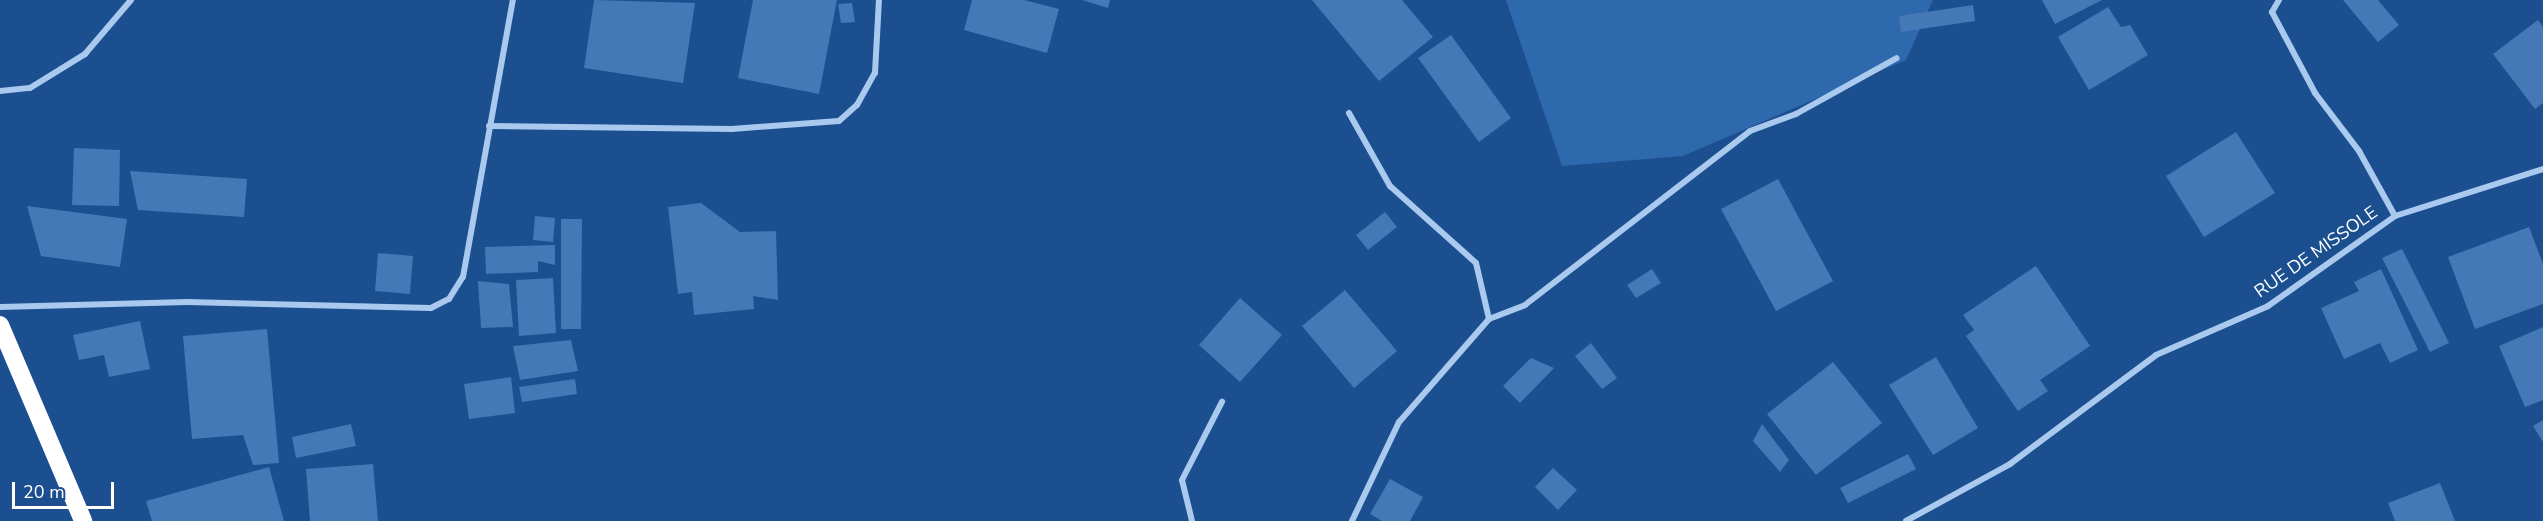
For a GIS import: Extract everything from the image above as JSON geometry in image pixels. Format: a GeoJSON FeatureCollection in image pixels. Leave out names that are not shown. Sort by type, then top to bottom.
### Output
{"type":"FeatureCollection","features":[{"type":"Feature","properties":{"kind":"highway"},"geometry":{"type":"LineString","coordinates":[[0,326],[83,521]]}},
{"type":"Feature","properties":{"kind":"street"},"geometry":{"type":"LineString","coordinates":[[0,91],[30,88],[85,54],[131,0]]}},
{"type":"Feature","properties":{"kind":"street"},"geometry":{"type":"LineString","coordinates":[[0,307],[187,302],[431,308],[449,299],[463,277],[513,0]]}},
{"type":"Feature","properties":{"kind":"street"},"geometry":{"type":"LineString","coordinates":[[489,126],[732,129],[839,121],[857,105],[875,73],[879,0]]}},
{"type":"Feature","properties":{"kind":"street"},"geometry":{"type":"LineString","coordinates":[[2279,0],[2272,12],[2315,93],[2359,151],[2395,216]]}},
{"type":"Feature","properties":{"kind":"street"},"geometry":{"type":"LineString","coordinates":[[1352,521],[1400,422],[1489,320],[1525,305],[1750,131],[1796,114],[1897,58]]}},
{"type":"Feature","properties":{"kind":"street"},"geometry":{"type":"LineString","coordinates":[[1349,113],[1389,186],[1476,263],[1489,320]]}},
{"type":"Feature","properties":{"kind":"street","name":"RUE DE MISSOLE"},"geometry":{"type":"LineString","coordinates":[[1906,521],[2010,464],[2156,355],[2268,306],[2395,216],[2543,168]]}},
{"type":"Feature","properties":{"kind":"street"},"geometry":{"type":"LineString","coordinates":[[1192,521],[1182,480],[1222,402]]}},
{"type":"Feature","properties":{"kind":"shaded area"},"geometry":{"type":"Polygon","coordinates":[[[1506,0],[1933,0],[1906,60],[1683,156],[1562,166],[1506,0]]]}},
{"type":"Feature","properties":{"kind":"building"},"geometry":{"type":"Polygon","coordinates":[[[594,0],[695,3],[683,83],[584,68],[594,0]]]}},
{"type":"Feature","properties":{"kind":"building"},"geometry":{"type":"Polygon","coordinates":[[[753,0],[837,0],[819,94],[738,78],[753,0]]]}},
{"type":"Feature","properties":{"kind":"building"},"geometry":{"type":"Polygon","coordinates":[[[972,0],[1024,0],[1059,9],[1047,53],[964,30],[972,0]]]}},
{"type":"Feature","properties":{"kind":"building"},"geometry":{"type":"Polygon","coordinates":[[[1082,0],[1110,0],[1108,8],[1082,0]]]}},
{"type":"Feature","properties":{"kind":"building"},"geometry":{"type":"Polygon","coordinates":[[[1312,0],[1402,0],[1433,37],[1379,81],[1312,0]]]}},
{"type":"Feature","properties":{"kind":"building"},"geometry":{"type":"Polygon","coordinates":[[[2042,0],[2102,0],[2055,24],[2042,0]]]}},
{"type":"Feature","properties":{"kind":"building"},"geometry":{"type":"Polygon","coordinates":[[[2343,0],[2378,0],[2399,25],[2378,42],[2343,0]]]}},
{"type":"Feature","properties":{"kind":"building"},"geometry":{"type":"Polygon","coordinates":[[[852,3],[855,22],[841,23],[838,4],[852,3]]]}},
{"type":"Feature","properties":{"kind":"building"},"geometry":{"type":"Polygon","coordinates":[[[1973,5],[1975,21],[1901,32],[1899,16],[1973,5]]]}},
{"type":"Feature","properties":{"kind":"building"},"geometry":{"type":"Polygon","coordinates":[[[2108,7],[2121,27],[2130,25],[2148,55],[2089,90],[2058,37],[2108,7]]]}},
{"type":"Feature","properties":{"kind":"building"},"geometry":{"type":"Polygon","coordinates":[[[2538,20],[2543,27],[2543,103],[2535,109],[2493,54],[2538,20]]]}},
{"type":"Feature","properties":{"kind":"building"},"geometry":{"type":"Polygon","coordinates":[[[1451,35],[1511,118],[1479,142],[1418,58],[1451,35]]]}},
{"type":"Feature","properties":{"kind":"building"},"geometry":{"type":"Polygon","coordinates":[[[2236,132],[2275,193],[2204,237],[2166,176],[2236,132]]]}},
{"type":"Feature","properties":{"kind":"building"},"geometry":{"type":"Polygon","coordinates":[[[74,148],[120,150],[119,206],[72,205],[74,148]]]}},
{"type":"Feature","properties":{"kind":"building"},"geometry":{"type":"Polygon","coordinates":[[[130,171],[247,179],[244,217],[138,210],[130,171]]]}},
{"type":"Feature","properties":{"kind":"building"},"geometry":{"type":"Polygon","coordinates":[[[1778,179],[1833,281],[1776,311],[1721,209],[1778,179]]]}},
{"type":"Feature","properties":{"kind":"building"},"geometry":{"type":"Polygon","coordinates":[[[701,203],[740,232],[776,231],[778,300],[753,296],[754,309],[694,315],[692,292],[678,294],[668,207],[701,203]]]}},
{"type":"Feature","properties":{"kind":"building"},"geometry":{"type":"Polygon","coordinates":[[[27,206],[127,219],[120,267],[41,256],[27,206]]]}},
{"type":"Feature","properties":{"kind":"building"},"geometry":{"type":"Polygon","coordinates":[[[1385,212],[1397,227],[1368,250],[1356,235],[1385,212]]]}},
{"type":"Feature","properties":{"kind":"building"},"geometry":{"type":"Polygon","coordinates":[[[535,216],[555,218],[553,242],[533,240],[535,216]]]}},
{"type":"Feature","properties":{"kind":"building"},"geometry":{"type":"Polygon","coordinates":[[[561,219],[582,219],[581,329],[561,329],[561,219]]]}},
{"type":"Feature","properties":{"kind":"building"},"geometry":{"type":"Polygon","coordinates":[[[2529,227],[2543,264],[2543,304],[2475,329],[2448,257],[2529,227]]]}},
{"type":"Feature","properties":{"kind":"building"},"geometry":{"type":"Polygon","coordinates":[[[555,245],[555,265],[538,261],[538,272],[486,274],[485,247],[555,245]]]}},
{"type":"Feature","properties":{"kind":"building"},"geometry":{"type":"Polygon","coordinates":[[[2402,249],[2449,343],[2430,352],[2382,258],[2402,249]]]}},
{"type":"Feature","properties":{"kind":"building"},"geometry":{"type":"Polygon","coordinates":[[[378,253],[413,256],[410,294],[375,291],[378,253]]]}},
{"type":"Feature","properties":{"kind":"building"},"geometry":{"type":"Polygon","coordinates":[[[2036,266],[2090,346],[2040,380],[2048,391],[2018,411],[1966,336],[1974,330],[1963,315],[2036,266]]]}},
{"type":"Feature","properties":{"kind":"building"},"geometry":{"type":"Polygon","coordinates":[[[1652,269],[1661,283],[1636,298],[1627,285],[1652,269]]]}},
{"type":"Feature","properties":{"kind":"building"},"geometry":{"type":"Polygon","coordinates":[[[2381,269],[2418,350],[2390,363],[2380,343],[2344,359],[2321,308],[2359,291],[2354,282],[2381,269]]]}},
{"type":"Feature","properties":{"kind":"building"},"geometry":{"type":"Polygon","coordinates":[[[553,278],[556,333],[519,336],[516,280],[553,278]]]}},
{"type":"Feature","properties":{"kind":"building"},"geometry":{"type":"Polygon","coordinates":[[[478,281],[509,284],[513,327],[481,328],[478,281]]]}},
{"type":"Feature","properties":{"kind":"building"},"geometry":{"type":"Polygon","coordinates":[[[1345,290],[1397,351],[1354,388],[1302,326],[1345,290]]]}},
{"type":"Feature","properties":{"kind":"building"},"geometry":{"type":"Polygon","coordinates":[[[1240,298],[1282,335],[1240,382],[1199,345],[1240,298]]]}},
{"type":"Feature","properties":{"kind":"building"},"geometry":{"type":"Polygon","coordinates":[[[140,321],[150,369],[109,377],[104,355],[79,360],[73,335],[140,321]]]}},
{"type":"Feature","properties":{"kind":"building"},"geometry":{"type":"Polygon","coordinates":[[[2543,327],[2543,400],[2525,407],[2499,346],[2543,327]]]}},
{"type":"Feature","properties":{"kind":"building"},"geometry":{"type":"Polygon","coordinates":[[[267,329],[279,463],[253,465],[243,435],[192,439],[183,336],[267,329]]]}},
{"type":"Feature","properties":{"kind":"building"},"geometry":{"type":"Polygon","coordinates":[[[571,340],[578,371],[520,380],[513,346],[571,340]]]}},
{"type":"Feature","properties":{"kind":"building"},"geometry":{"type":"Polygon","coordinates":[[[1591,343],[1617,378],[1602,389],[1575,356],[1591,343]]]}},
{"type":"Feature","properties":{"kind":"building"},"geometry":{"type":"Polygon","coordinates":[[[1936,357],[1978,428],[1933,455],[1889,385],[1936,357]]]}},
{"type":"Feature","properties":{"kind":"building"},"geometry":{"type":"Polygon","coordinates":[[[1531,358],[1554,368],[1520,403],[1503,386],[1531,358]]]}},
{"type":"Feature","properties":{"kind":"building"},"geometry":{"type":"Polygon","coordinates":[[[1833,362],[1882,423],[1816,475],[1767,414],[1833,362]]]}},
{"type":"Feature","properties":{"kind":"building"},"geometry":{"type":"Polygon","coordinates":[[[511,377],[515,413],[469,419],[464,384],[511,377]]]}},
{"type":"Feature","properties":{"kind":"building"},"geometry":{"type":"Polygon","coordinates":[[[575,379],[577,394],[522,402],[519,387],[575,379]]]}},
{"type":"Feature","properties":{"kind":"building"},"geometry":{"type":"Polygon","coordinates":[[[2543,420],[2543,442],[2533,426],[2543,420]]]}},
{"type":"Feature","properties":{"kind":"building"},"geometry":{"type":"Polygon","coordinates":[[[351,424],[356,446],[296,458],[292,437],[351,424]]]}},
{"type":"Feature","properties":{"kind":"building"},"geometry":{"type":"Polygon","coordinates":[[[1762,424],[1789,460],[1780,472],[1753,441],[1762,424]]]}},
{"type":"Feature","properties":{"kind":"building"},"geometry":{"type":"Polygon","coordinates":[[[1908,454],[1916,469],[1848,503],[1840,488],[1908,454]]]}},
{"type":"Feature","properties":{"kind":"building"},"geometry":{"type":"Polygon","coordinates":[[[373,464],[378,521],[310,521],[306,469],[373,464]]]}},
{"type":"Feature","properties":{"kind":"building"},"geometry":{"type":"Polygon","coordinates":[[[269,467],[284,521],[152,521],[146,501],[269,467]]]}},
{"type":"Feature","properties":{"kind":"building"},"geometry":{"type":"Polygon","coordinates":[[[1553,468],[1577,490],[1558,510],[1535,487],[1553,468]]]}},
{"type":"Feature","properties":{"kind":"building"},"geometry":{"type":"Polygon","coordinates":[[[1390,479],[1423,497],[1410,521],[1382,521],[1370,514],[1390,479]]]}},
{"type":"Feature","properties":{"kind":"building"},"geometry":{"type":"Polygon","coordinates":[[[2440,483],[2455,521],[2395,521],[2388,503],[2440,483]]]}}]}
